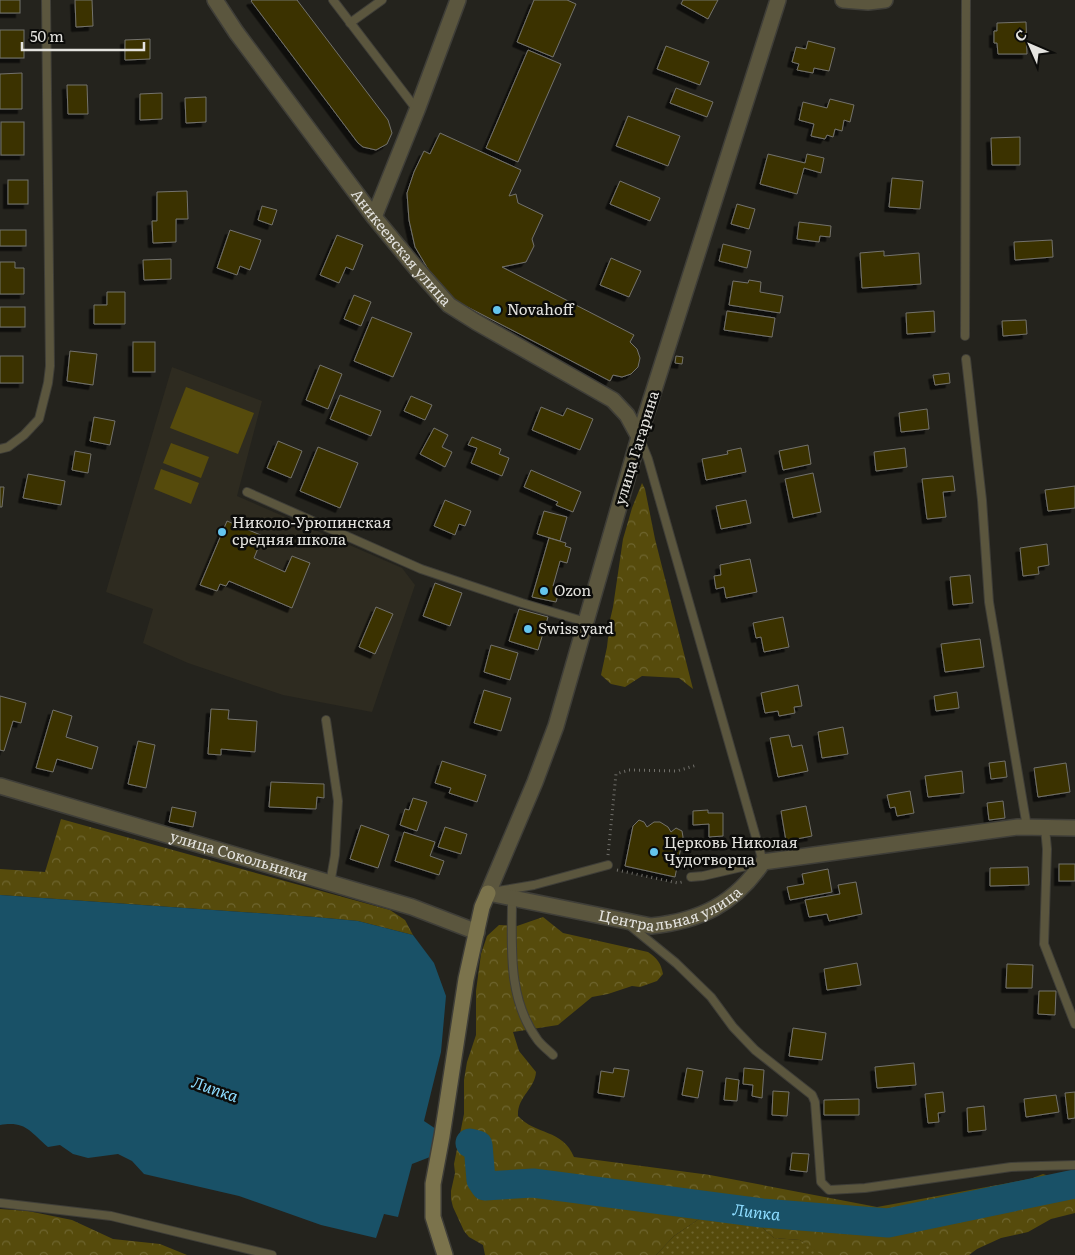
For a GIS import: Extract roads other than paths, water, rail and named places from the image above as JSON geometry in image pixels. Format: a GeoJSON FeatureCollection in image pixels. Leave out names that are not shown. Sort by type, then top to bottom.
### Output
{"type":"FeatureCollection","features":[{"type":"Feature","properties":{"kind":"street","name":"Аникеевская улица"},"geometry":{"type":"LineString","coordinates":[[215,0],[236,32],[374,217],[449,305],[613,400],[627,415],[639,437]]}},
{"type":"Feature","properties":{"kind":"street"},"geometry":{"type":"LineString","coordinates":[[374,217],[458,0]]}},
{"type":"Feature","properties":{"kind":"street","name":"улица Гагарина"},"geometry":{"type":"LineString","coordinates":[[488,893],[535,782],[556,726],[639,437],[778,0]]}},
{"type":"Feature","properties":{"kind":"street"},"geometry":{"type":"LineString","coordinates":[[843,0],[868,2],[885,0]]}},
{"type":"Feature","properties":{"kind":"street","name":"улица Сокольники"},"geometry":{"type":"LineString","coordinates":[[0,786],[412,907],[476,932]]}},
{"type":"Feature","properties":{"kind":"street"},"geometry":{"type":"LineString","coordinates":[[763,862],[1018,827],[1075,828]]}},
{"type":"Feature","properties":{"kind":"street","name":"Центральная улица"},"geometry":{"type":"LineString","coordinates":[[488,893],[651,926],[675,924],[701,915],[727,901],[750,881],[763,862]]}},
{"type":"Feature","properties":{"kind":"street"},"geometry":{"type":"LineString","coordinates":[[445,1255],[433,1217],[433,1184],[466,979],[482,907],[488,893]]}},
{"type":"Feature","properties":{"kind":"lane"},"geometry":{"type":"LineString","coordinates":[[0,449],[8,447],[24,435],[39,419],[48,383],[50,356],[46,0]]}},
{"type":"Feature","properties":{"kind":"lane"},"geometry":{"type":"LineString","coordinates":[[333,0],[417,110]]}},
{"type":"Feature","properties":{"kind":"lane"},"geometry":{"type":"LineString","coordinates":[[350,23],[382,0]]}},
{"type":"Feature","properties":{"kind":"lane"},"geometry":{"type":"LineString","coordinates":[[965,336],[966,0]]}},
{"type":"Feature","properties":{"kind":"lane"},"geometry":{"type":"LineString","coordinates":[[966,359],[982,500],[989,602],[1027,827]]}},
{"type":"Feature","properties":{"kind":"lane"},"geometry":{"type":"LineString","coordinates":[[639,437],[648,459],[763,862],[703,876],[690,877]]}},
{"type":"Feature","properties":{"kind":"lane"},"geometry":{"type":"LineString","coordinates":[[247,492],[421,569],[586,622]]}},
{"type":"Feature","properties":{"kind":"lane"},"geometry":{"type":"LineString","coordinates":[[326,720],[338,801],[335,855],[330,884]]}},
{"type":"Feature","properties":{"kind":"lane"},"geometry":{"type":"LineString","coordinates":[[1044,828],[1047,849],[1044,944],[1075,1024]]}},
{"type":"Feature","properties":{"kind":"lane"},"geometry":{"type":"LineString","coordinates":[[488,893],[534,885],[608,865]]}},
{"type":"Feature","properties":{"kind":"lane"},"geometry":{"type":"LineString","coordinates":[[512,898],[512,968],[521,1010],[537,1040],[554,1055]]}},
{"type":"Feature","properties":{"kind":"lane"},"geometry":{"type":"LineString","coordinates":[[624,921],[676,963],[711,997],[733,1027],[754,1050],[812,1095],[815,1102],[821,1182],[829,1190],[865,1188],[1011,1167],[1075,1165]]}},
{"type":"Feature","properties":{"kind":"lane"},"geometry":{"type":"LineString","coordinates":[[0,1203],[111,1216],[272,1255]]}},
{"type":"Feature","properties":{"kind":"water"},"geometry":{"type":"Polygon","coordinates":[[[0,895],[358,921],[413,935],[434,963],[446,996],[441,1052],[424,1121],[436,1129],[430,1157],[412,1164],[398,1217],[384,1214],[376,1238],[321,1225],[239,1196],[144,1174],[132,1161],[118,1154],[88,1158],[73,1154],[60,1145],[48,1147],[27,1128],[16,1124],[0,1125],[0,895]]]}},
{"type":"Feature","properties":{"kind":"waterway","name":"Липка"},"geometry":{"type":"LineString","coordinates":[[470,1143],[478,1145],[481,1180],[485,1186],[533,1183],[762,1213],[888,1223],[1075,1184]]}},
{"type":"Feature","properties":{"kind":"place","name":"Novahoff"},"geometry":{"type":"Point","coordinates":[497,310]}},
{"type":"Feature","properties":{"kind":"place","name":"Николо-Урюпинская средняя школа"},"geometry":{"type":"Point","coordinates":[222,532]}},
{"type":"Feature","properties":{"kind":"place","name":"Ozon"},"geometry":{"type":"Point","coordinates":[544,591]}},
{"type":"Feature","properties":{"kind":"place","name":"Swiss yard"},"geometry":{"type":"Point","coordinates":[528,629]}},
{"type":"Feature","properties":{"kind":"place","name":"Церковь Николая Чудотворца"},"geometry":{"type":"Point","coordinates":[654,852]}}]}
